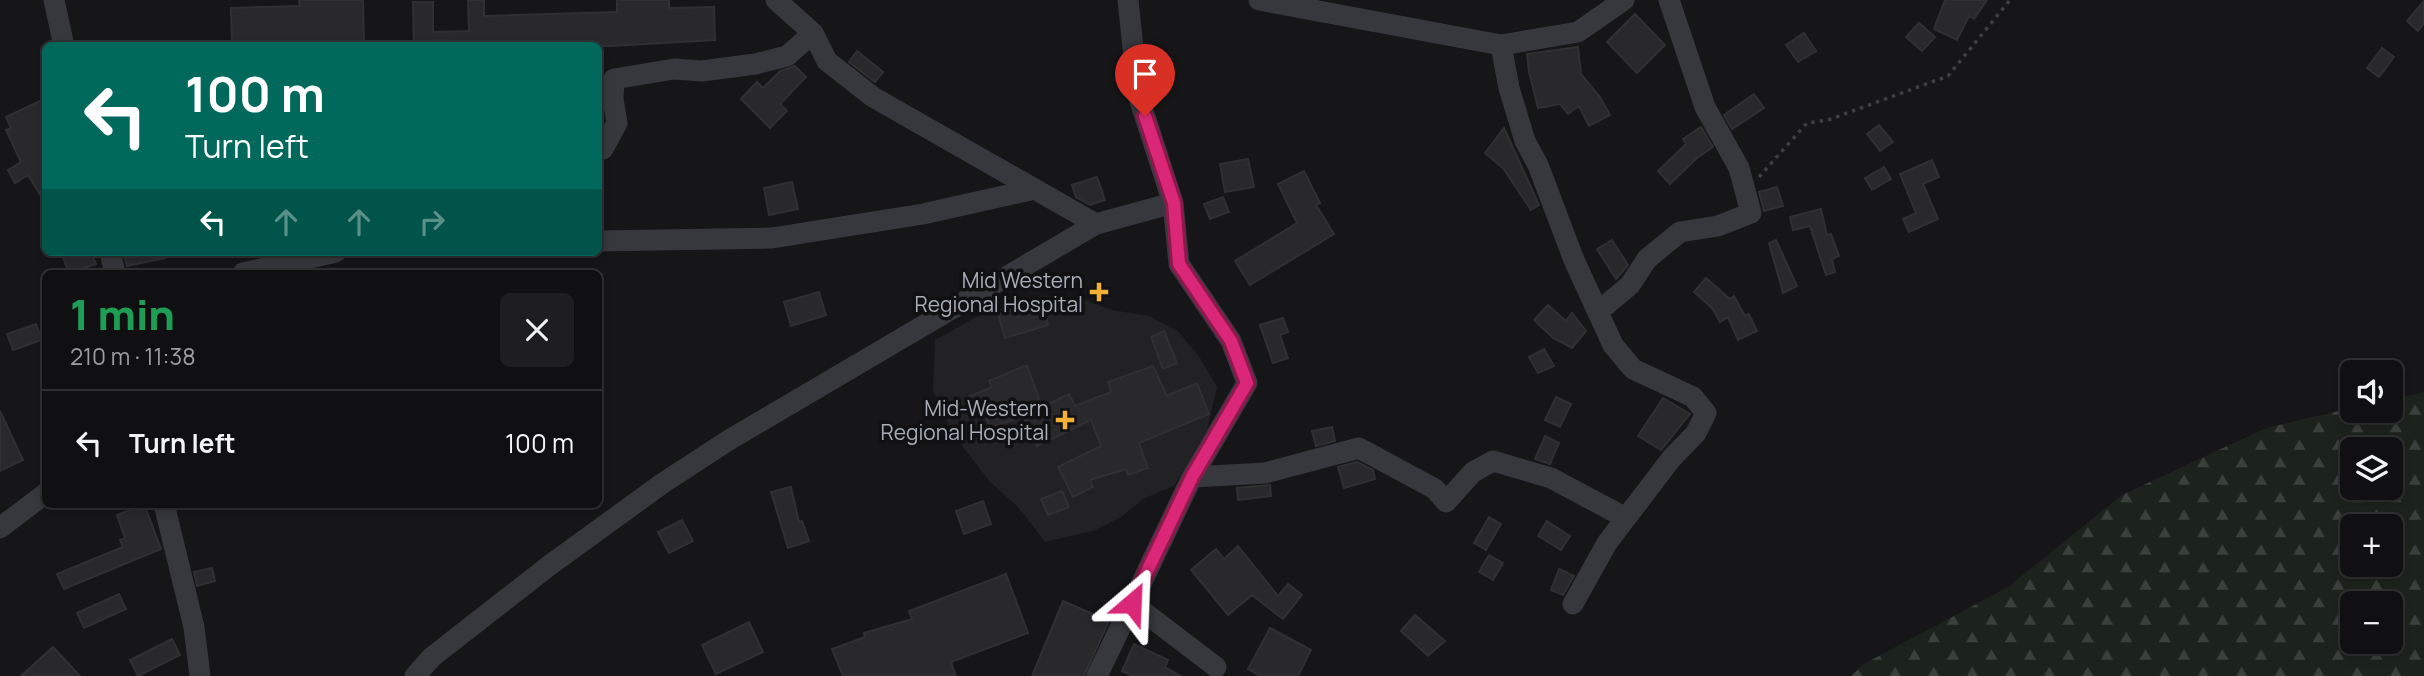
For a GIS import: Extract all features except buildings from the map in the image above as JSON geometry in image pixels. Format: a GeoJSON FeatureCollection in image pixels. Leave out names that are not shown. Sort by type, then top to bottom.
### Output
{"type":"FeatureCollection","features":[{"type":"Feature","properties":{"kind":"street"},"geometry":{"type":"LineString","coordinates":[[54,0],[63,42]]}},
{"type":"Feature","properties":{"kind":"street"},"geometry":{"type":"LineString","coordinates":[[776,0],[813,33],[827,61],[873,97],[1096,224]]}},
{"type":"Feature","properties":{"kind":"street"},"geometry":{"type":"LineString","coordinates":[[1097,676],[1192,477],[1247,383],[1231,341],[1179,264],[1174,203],[1138,95],[1128,0]]}},
{"type":"Feature","properties":{"kind":"street"},"geometry":{"type":"LineString","coordinates":[[1259,0],[1501,45],[1578,32],[1624,0]]}},
{"type":"Feature","properties":{"kind":"street"},"geometry":{"type":"LineString","coordinates":[[1599,312],[1630,285],[1647,259],[1680,232],[1718,226],[1751,212],[1739,168],[1705,107],[1669,0]]}},
{"type":"Feature","properties":{"kind":"street"},"geometry":{"type":"LineString","coordinates":[[603,149],[617,123],[612,99],[614,79],[656,71],[702,71],[755,64],[787,56],[813,33]]}},
{"type":"Feature","properties":{"kind":"street"},"geometry":{"type":"LineString","coordinates":[[1501,45],[1509,88],[1525,141],[1538,165],[1574,260],[1612,345],[1633,369],[1693,397],[1706,413],[1696,433],[1671,459],[1607,543],[1573,604]]}},
{"type":"Feature","properties":{"kind":"street"},"geometry":{"type":"LineString","coordinates":[[602,241],[772,238],[923,214],[1035,189]]}},
{"type":"Feature","properties":{"kind":"street"},"geometry":{"type":"LineString","coordinates":[[415,676],[432,657],[663,483],[729,440],[1096,224],[1174,203]]}},
{"type":"Feature","properties":{"kind":"street"},"geometry":{"type":"LineString","coordinates":[[256,270],[318,256]]}},
{"type":"Feature","properties":{"kind":"street"},"geometry":{"type":"LineString","coordinates":[[1192,477],[1265,473],[1359,448],[1435,489],[1446,502],[1473,472],[1493,461],[1552,478],[1626,518]]}},
{"type":"Feature","properties":{"kind":"street"},"geometry":{"type":"LineString","coordinates":[[0,528],[42,496]]}},
{"type":"Feature","properties":{"kind":"street"},"geometry":{"type":"LineString","coordinates":[[165,508],[194,627],[200,676]]}},
{"type":"Feature","properties":{"kind":"street"},"geometry":{"type":"LineString","coordinates":[[1132,603],[1216,667]]}},
{"type":"Feature","properties":{"kind":"path"},"geometry":{"type":"LineString","coordinates":[[1746,192],[1807,122],[1828,120],[1948,75],[2010,0]]}},
{"type":"Feature","properties":{"kind":"shaded area","name":"Mid-Western Regional Hospital"},"geometry":{"type":"Polygon","coordinates":[[[1044,296],[1079,298],[1112,310],[1149,316],[1178,331],[1200,358],[1217,387],[1207,430],[1174,486],[1145,498],[1121,517],[1093,531],[1045,542],[1018,507],[990,482],[953,434],[933,390],[935,340],[998,305],[1044,296]],[[1153,366],[1108,382],[1122,423],[1168,407],[1153,366]]]}},
{"type":"Feature","properties":{"kind":"green space"},"geometry":{"type":"Polygon","coordinates":[[[2424,392],[2424,676],[1851,676],[1864,664],[2008,587],[2122,495],[2266,428],[2340,411],[2340,423],[2403,423],[2403,397],[2424,392]]]}},
{"type":"Feature","properties":{"kind":"place","name":"Mid Western Regional Hospital"},"geometry":{"type":"Point","coordinates":[1099,292]}},
{"type":"Feature","properties":{"kind":"place","name":"Mid-Western Regional Hospital"},"geometry":{"type":"Point","coordinates":[1065,420]}},
{"type":"Feature","properties":{"kind":"route"},"geometry":{"type":"LineString","coordinates":[[1132,603],[1192,477],[1247,383],[1231,341],[1179,264],[1174,203],[1145,116]]}}]}
